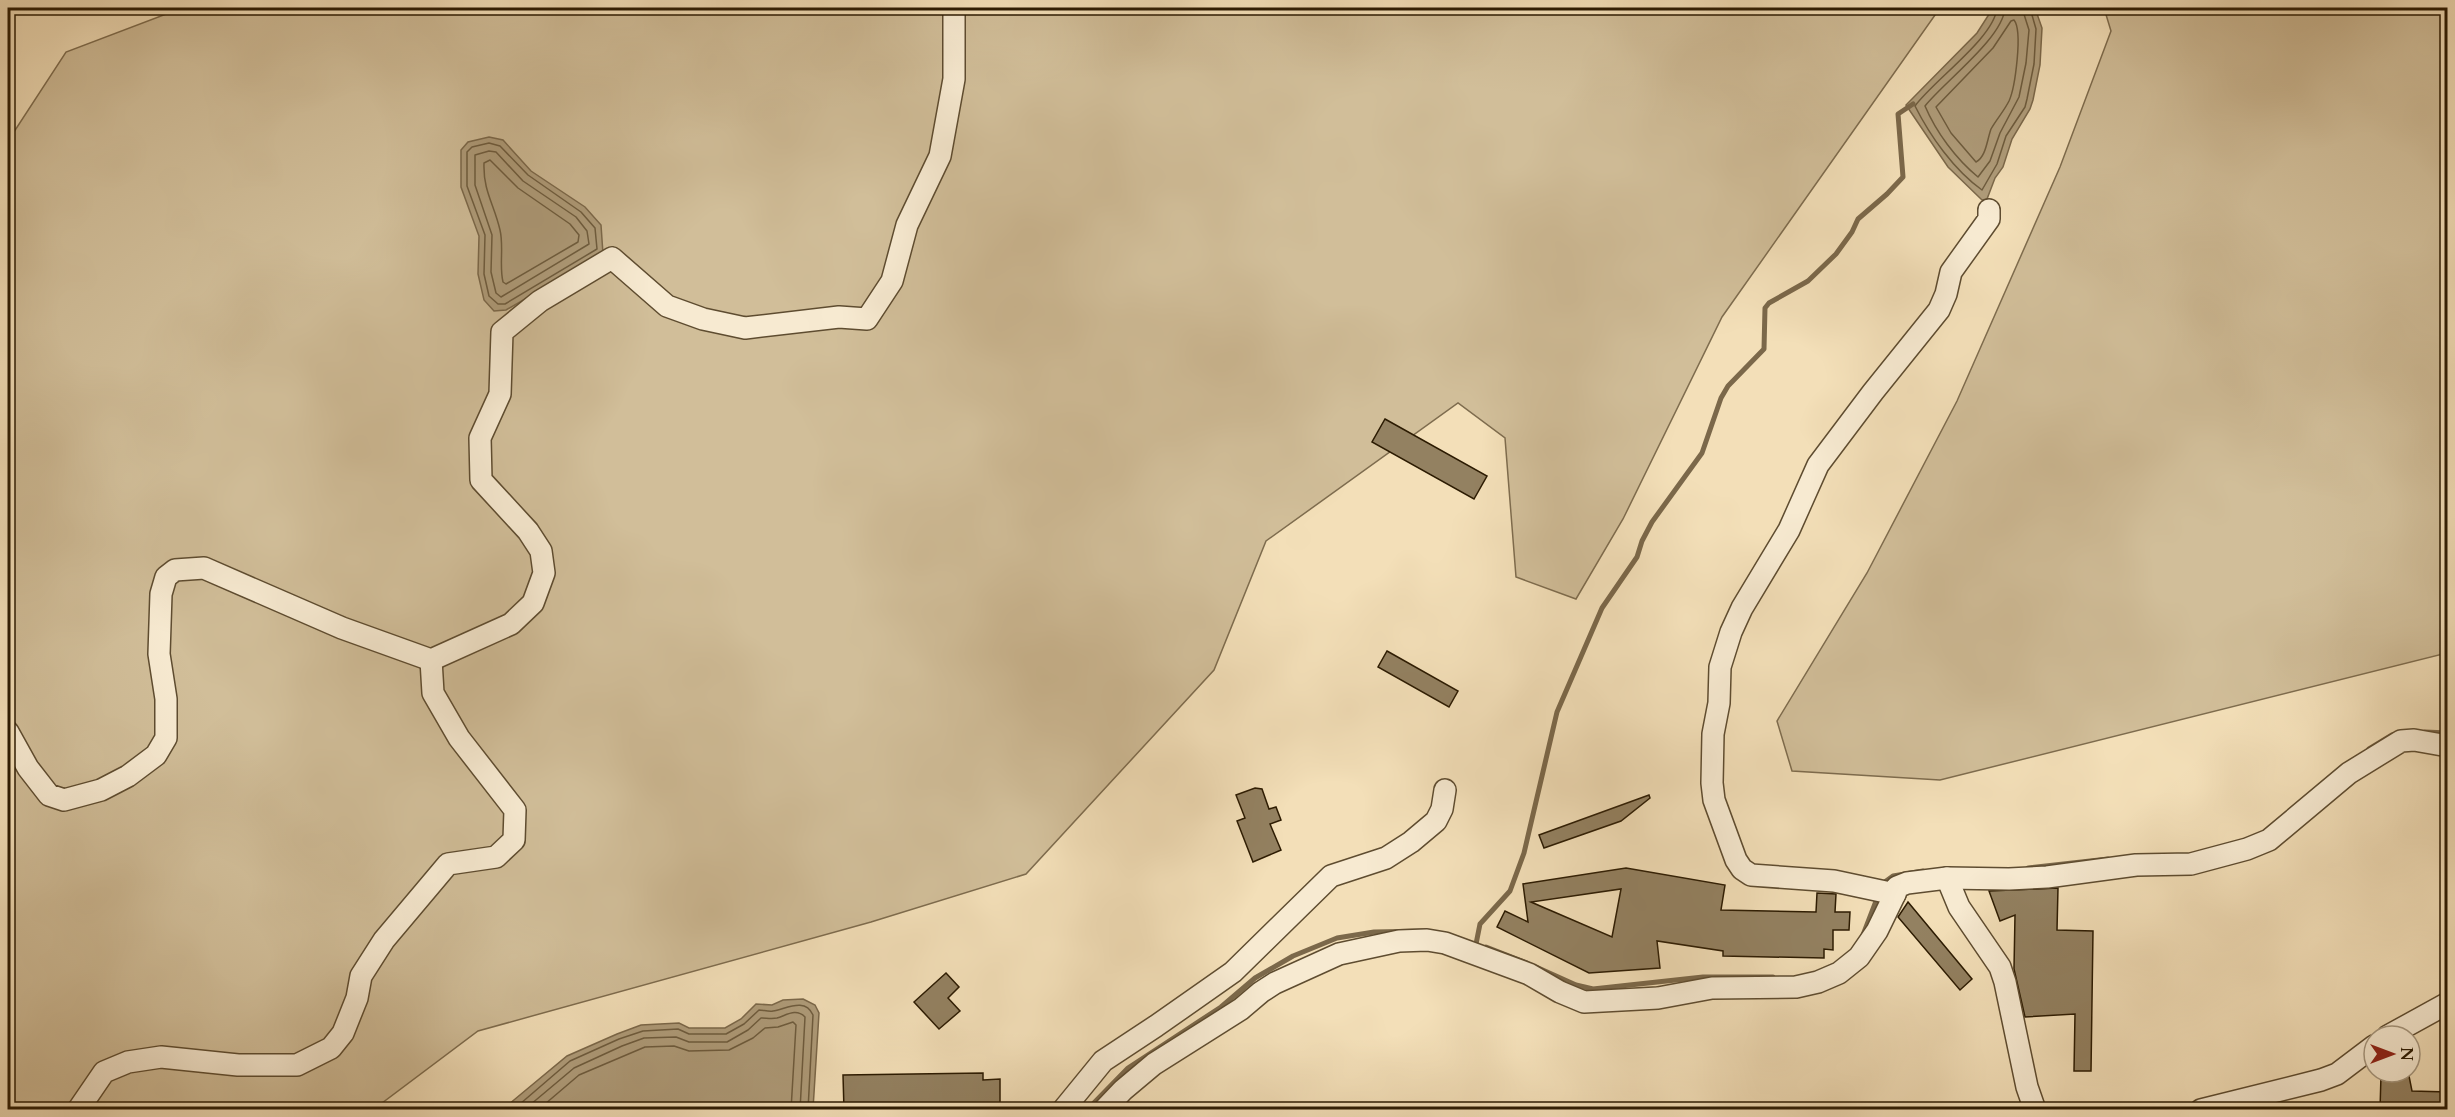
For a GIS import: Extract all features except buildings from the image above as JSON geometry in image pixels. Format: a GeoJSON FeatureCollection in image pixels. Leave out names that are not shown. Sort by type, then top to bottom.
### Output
{"type":"FeatureCollection","features":[{"type":"Feature","properties":{"kind":"street"},"geometry":{"type":"LineString","coordinates":[[8,732],[28,768],[49,795],[64,800],[101,790],[128,776],[156,755],[166,738],[166,699],[159,654],[161,594],[166,577],[175,570],[204,568],[342,628],[431,660],[511,624],[533,603],[544,573],[541,551],[528,531],[481,480],[480,438],[500,394],[502,332],[540,301],[612,258],[668,306],[703,319],[745,328],[839,317],[867,319],[892,281],[907,225],[940,156],[954,79],[954,8]]}},
{"type":"Feature","properties":{"kind":"street"},"geometry":{"type":"LineString","coordinates":[[1989,210],[1989,219],[1951,272],[1946,294],[1939,310],[1818,465],[1789,530],[1742,608],[1731,632],[1720,667],[1719,702],[1713,734],[1712,783],[1714,800],[1736,860],[1742,869],[1751,875],[1834,881],[1884,891],[1907,883],[1947,878],[2047,877],[2136,865],[2191,864],[2247,849],[2270,840],[2287,828],[2328,789],[2390,746],[2401,741],[2414,740],[2448,746]]}},
{"type":"Feature","properties":{"kind":"street"},"geometry":{"type":"LineString","coordinates":[[78,1110],[104,1072],[128,1062],[161,1057],[238,1065],[297,1065],[331,1048],[343,1033],[357,998],[361,976],[384,940],[448,864],[496,857],[514,840],[515,810],[459,738],[433,693],[431,660]]}},
{"type":"Feature","properties":{"kind":"street"},"geometry":{"type":"LineString","coordinates":[[1104,1110],[1123,1089],[1154,1064],[1241,1009],[1251,980],[1331,876],[1386,858],[1411,842],[1436,821],[1442,809],[1445,790]]}},
{"type":"Feature","properties":{"kind":"street"},"geometry":{"type":"LineString","coordinates":[[1947,878],[1959,907],[2000,967],[2027,1088],[2035,1110]]}},
{"type":"Feature","properties":{"kind":"street"},"geometry":{"type":"LineString","coordinates":[[1063,1110],[1102,1061],[1156,1026],[1251,980],[1275,983],[1340,954],[1399,941],[1427,940],[1445,943],[1529,974],[1560,992],[1584,1002],[1658,999],[1712,988],[1796,987],[1818,982],[1839,972],[1859,957],[1877,931],[1884,891]]}},
{"type":"Feature","properties":{"kind":"street"},"geometry":{"type":"LineString","coordinates":[[2410,1024],[2448,1003]]}},
{"type":"Feature","properties":{"kind":"street"},"geometry":{"type":"LineString","coordinates":[[2201,1110],[2321,1080],[2337,1074],[2362,1055]]}},
{"type":"Feature","properties":{"kind":"shaded area"},"geometry":{"type":"Polygon","coordinates":[[[182,8],[1940,8],[1722,317],[1623,519],[1576,599],[1516,577],[1505,438],[1458,403],[1266,541],[1214,670],[1026,874],[871,922],[478,1031],[374,1109],[8,1109],[8,141],[66,52],[182,8]]]}},
{"type":"Feature","properties":{"kind":"shaded area"},"geometry":{"type":"Polygon","coordinates":[[[2104,8],[2447,8],[2447,653],[1940,780],[1792,771],[1777,721],[1867,573],[1957,401],[2060,167],[2111,31],[2104,8]]]}},
{"type":"Feature","properties":{"kind":"water"},"geometry":{"type":"Polygon","coordinates":[[[1993,8],[2035,8],[2042,28],[2040,65],[2030,109],[2012,139],[2003,167],[1995,178],[1987,199],[1982,200],[1948,167],[1906,105],[1977,33],[1993,8]]]}},
{"type":"Feature","properties":{"kind":"water"},"geometry":{"type":"Polygon","coordinates":[[[489,137],[503,140],[531,171],[585,207],[601,225],[603,254],[506,310],[494,311],[484,300],[478,274],[479,236],[461,187],[461,150],[468,142],[489,137]]]}},
{"type":"Feature","properties":{"kind":"water"},"geometry":{"type":"Polygon","coordinates":[[[803,999],[815,1005],[819,1013],[813,1109],[503,1109],[567,1056],[641,1025],[679,1023],[689,1028],[725,1028],[741,1019],[756,1004],[772,1005],[783,1000],[803,999]]]}},
{"type":"Feature","properties":{"kind":"waterway"},"geometry":{"type":"LineString","coordinates":[[1476,944],[1480,924],[1510,891],[1524,853],[1557,712],[1602,608],[1637,557],[1652,522],[1702,453],[1721,398],[1728,386],[1764,349],[1765,308],[1769,303],[1808,281],[1836,254],[1852,232],[1858,219],[1903,177],[1898,114],[1913,104]]}},
{"type":"Feature","properties":{"kind":"waterway"},"geometry":{"type":"LineString","coordinates":[[2425,732],[2448,733]]}},
{"type":"Feature","properties":{"kind":"waterway"},"geometry":{"type":"LineString","coordinates":[[2369,749],[2392,735]]}},
{"type":"Feature","properties":{"kind":"waterway"},"geometry":{"type":"LineString","coordinates":[[2028,868],[2108,859]]}},
{"type":"Feature","properties":{"kind":"waterway"},"geometry":{"type":"LineString","coordinates":[[1882,884],[1893,876],[1923,871]]}},
{"type":"Feature","properties":{"kind":"waterway"},"geometry":{"type":"LineString","coordinates":[[1863,935],[1878,896]]}},
{"type":"Feature","properties":{"kind":"waterway"},"geometry":{"type":"LineString","coordinates":[[1087,1110],[1128,1068],[1221,1007],[1255,978],[1293,956],[1337,938],[1374,932],[1425,931]]}},
{"type":"Feature","properties":{"kind":"waterway"},"geometry":{"type":"LineString","coordinates":[[1486,947],[1527,963]]}},
{"type":"Feature","properties":{"kind":"waterway"},"geometry":{"type":"LineString","coordinates":[[1536,967],[1576,985],[1593,989],[1703,977],[1773,977]]}}]}
